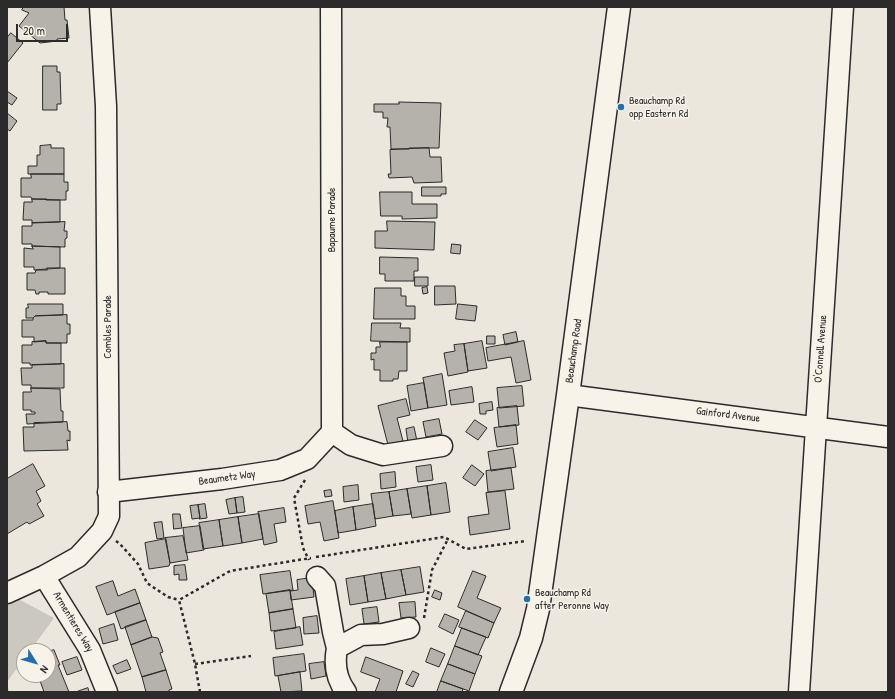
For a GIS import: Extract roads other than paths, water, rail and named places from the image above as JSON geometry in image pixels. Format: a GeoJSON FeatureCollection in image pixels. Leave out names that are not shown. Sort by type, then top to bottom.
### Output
{"type":"FeatureCollection","features":[{"type":"Feature","properties":{"kind":"main road","name":"Beauchamp Road"},"geometry":{"type":"LineString","coordinates":[[511,692],[531,638],[538,609],[620,7]]}},
{"type":"Feature","properties":{"kind":"street","name":"Combles Parade"},"geometry":{"type":"LineString","coordinates":[[7,593],[44,576],[78,556],[102,532],[108,516],[106,106],[100,7]]}},
{"type":"Feature","properties":{"kind":"street","name":"Bapaume Parade"},"geometry":{"type":"LineString","coordinates":[[331,7],[332,432]]}},
{"type":"Feature","properties":{"kind":"street","name":"O'Connell Avenue"},"geometry":{"type":"LineString","coordinates":[[799,692],[843,7]]}},
{"type":"Feature","properties":{"kind":"street","name":"Gainford Avenue"},"geometry":{"type":"LineString","coordinates":[[568,395],[888,436]]}},
{"type":"Feature","properties":{"kind":"street","name":"Beaumetz Way"},"geometry":{"type":"LineString","coordinates":[[108,492],[208,481],[280,470],[306,459],[332,432]]}},
{"type":"Feature","properties":{"kind":"street"},"geometry":{"type":"LineString","coordinates":[[332,432],[351,445],[383,455],[442,446]]}},
{"type":"Feature","properties":{"kind":"street","name":"Armentieres Way"},"geometry":{"type":"LineString","coordinates":[[44,576],[90,650],[107,692]]}},
{"type":"Feature","properties":{"kind":"street"},"geometry":{"type":"LineString","coordinates":[[317,577],[325,586],[337,648],[335,661],[338,677],[346,692]]}},
{"type":"Feature","properties":{"kind":"street"},"geometry":{"type":"LineString","coordinates":[[337,648],[361,635],[384,634],[409,628]]}},
{"type":"Feature","properties":{"kind":"place","name":"Beauchamp Rd opp Eastern Rd"},"geometry":{"type":"Point","coordinates":[621,107]}},
{"type":"Feature","properties":{"kind":"place","name":"Beauchamp Rd after Peronne Way"},"geometry":{"type":"Point","coordinates":[527,599]}}]}
